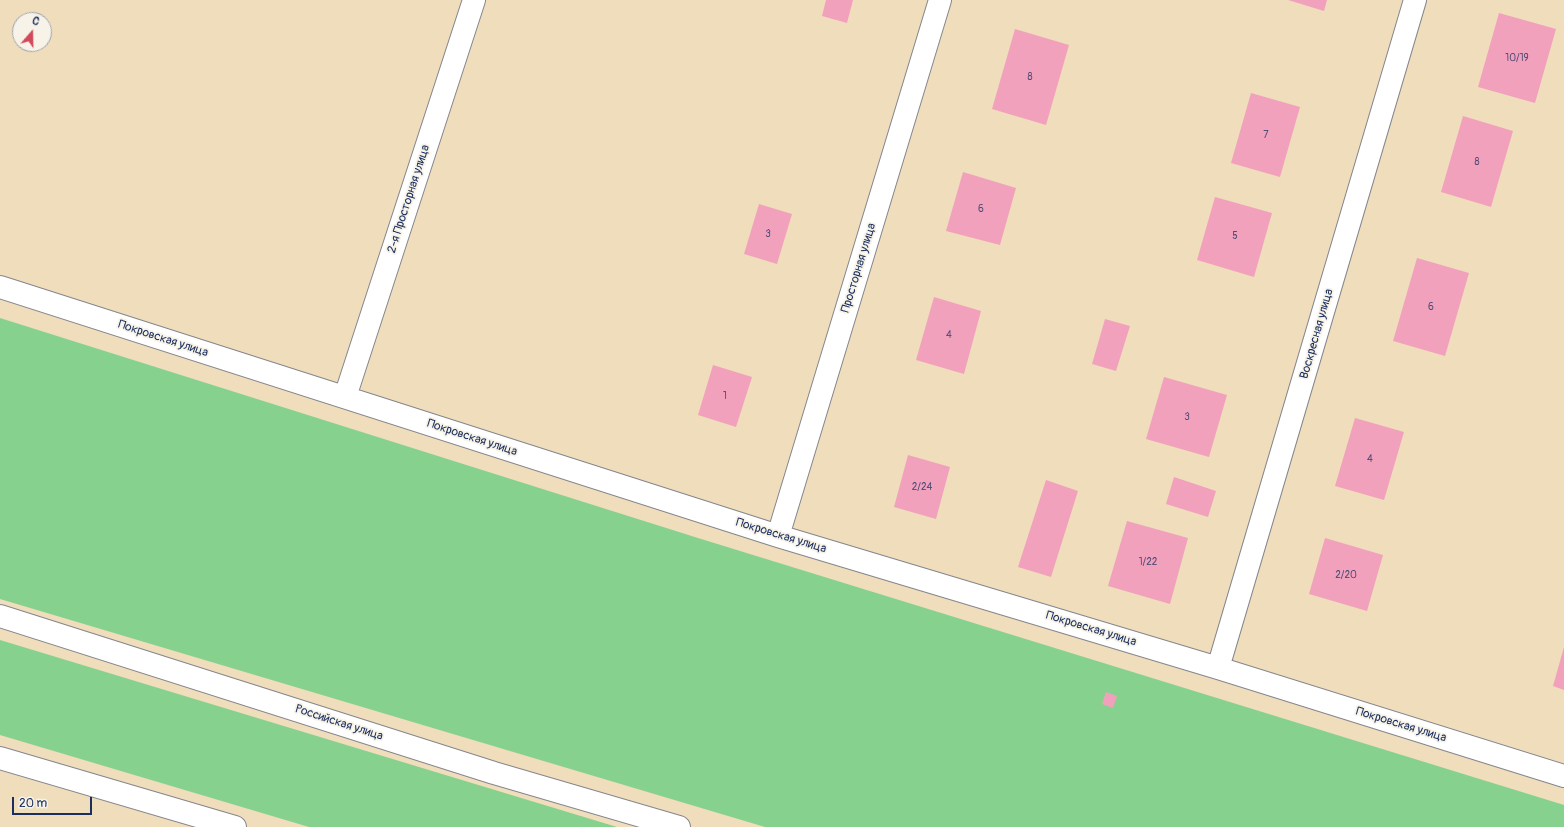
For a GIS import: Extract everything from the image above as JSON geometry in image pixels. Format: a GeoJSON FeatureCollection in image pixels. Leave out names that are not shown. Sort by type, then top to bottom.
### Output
{"type":"FeatureCollection","features":[{"type":"Feature","properties":{"kind":"street","name":"2-я Просторная улица"},"geometry":{"type":"LineString","coordinates":[[345,397],[474,0]]}},
{"type":"Feature","properties":{"kind":"street","name":"Просторная улица"},"geometry":{"type":"LineString","coordinates":[[778,536],[940,0]]}},
{"type":"Feature","properties":{"kind":"street","name":"Воскресная улица"},"geometry":{"type":"LineString","coordinates":[[1218,668],[1415,0]]}},
{"type":"Feature","properties":{"kind":"street","name":"Покровская улица"},"geometry":{"type":"LineString","coordinates":[[0,287],[778,536],[1218,668],[1564,776]]}},
{"type":"Feature","properties":{"kind":"street","name":"Российская улица"},"geometry":{"type":"LineString","coordinates":[[0,616],[494,773],[679,827]]}},
{"type":"Feature","properties":{"kind":"street"},"geometry":{"type":"LineString","coordinates":[[0,758],[235,827]]}},
{"type":"Feature","properties":{"kind":"green space"},"geometry":{"type":"Polygon","coordinates":[[[0,318],[698,538],[1564,805],[1564,827],[765,827],[0,599],[0,318]]]}},
{"type":"Feature","properties":{"kind":"green space"},"geometry":{"type":"Polygon","coordinates":[[[0,640],[617,827],[309,827],[0,735],[0,640]]]}},
{"type":"Feature","properties":{"kind":"building"},"geometry":{"type":"Polygon","coordinates":[[[826,0],[853,0],[847,23],[822,16],[826,0]]]}},
{"type":"Feature","properties":{"kind":"building"},"geometry":{"type":"Polygon","coordinates":[[[1288,0],[1327,0],[1324,11],[1288,0]]]}},
{"type":"Feature","properties":{"kind":"building"},"geometry":{"type":"Polygon","coordinates":[[[1499,13],[1556,29],[1535,103],[1478,87],[1499,13]]]}},
{"type":"Feature","properties":{"kind":"building"},"geometry":{"type":"Polygon","coordinates":[[[1015,29],[1069,45],[1046,125],[992,109],[1015,29]]]}},
{"type":"Feature","properties":{"kind":"building"},"geometry":{"type":"Polygon","coordinates":[[[1251,93],[1300,107],[1280,177],[1231,163],[1251,93]]]}},
{"type":"Feature","properties":{"kind":"building"},"geometry":{"type":"Polygon","coordinates":[[[1463,116],[1513,131],[1491,207],[1441,192],[1463,116]]]}},
{"type":"Feature","properties":{"kind":"building"},"geometry":{"type":"Polygon","coordinates":[[[963,172],[1016,188],[1000,245],[946,231],[963,172]]]}},
{"type":"Feature","properties":{"kind":"building"},"geometry":{"type":"Polygon","coordinates":[[[1215,197],[1272,213],[1254,277],[1197,260],[1215,197]]]}},
{"type":"Feature","properties":{"kind":"building"},"geometry":{"type":"Polygon","coordinates":[[[759,204],[792,214],[777,264],[744,254],[759,204]]]}},
{"type":"Feature","properties":{"kind":"building"},"geometry":{"type":"Polygon","coordinates":[[[1417,258],[1469,273],[1445,356],[1393,341],[1417,258]]]}},
{"type":"Feature","properties":{"kind":"building"},"geometry":{"type":"Polygon","coordinates":[[[934,297],[981,311],[964,374],[916,360],[934,297]]]}},
{"type":"Feature","properties":{"kind":"building"},"geometry":{"type":"Polygon","coordinates":[[[1105,319],[1130,326],[1116,371],[1092,364],[1105,319]]]}},
{"type":"Feature","properties":{"kind":"building"},"geometry":{"type":"Polygon","coordinates":[[[713,365],[752,377],[736,427],[698,415],[713,365]]]}},
{"type":"Feature","properties":{"kind":"building"},"geometry":{"type":"Polygon","coordinates":[[[1164,377],[1227,395],[1209,457],[1146,439],[1164,377]]]}},
{"type":"Feature","properties":{"kind":"building"},"geometry":{"type":"Polygon","coordinates":[[[1355,418],[1404,432],[1384,500],[1335,486],[1355,418]]]}},
{"type":"Feature","properties":{"kind":"building"},"geometry":{"type":"Polygon","coordinates":[[[908,455],[950,467],[936,519],[894,507],[908,455]]]}},
{"type":"Feature","properties":{"kind":"building"},"geometry":{"type":"Polygon","coordinates":[[[1174,477],[1216,491],[1208,517],[1166,504],[1174,477]]]}},
{"type":"Feature","properties":{"kind":"building"},"geometry":{"type":"Polygon","coordinates":[[[1046,480],[1078,491],[1051,577],[1018,567],[1046,480]]]}},
{"type":"Feature","properties":{"kind":"building"},"geometry":{"type":"Polygon","coordinates":[[[1127,521],[1188,538],[1170,604],[1108,586],[1127,521]]]}},
{"type":"Feature","properties":{"kind":"building"},"geometry":{"type":"Polygon","coordinates":[[[1325,538],[1383,555],[1367,611],[1309,594],[1325,538]]]}},
{"type":"Feature","properties":{"kind":"building"},"geometry":{"type":"Polygon","coordinates":[[[1564,647],[1564,690],[1553,686],[1564,647]]]}},
{"type":"Feature","properties":{"kind":"building"},"geometry":{"type":"Polygon","coordinates":[[[1106,692],[1117,696],[1113,708],[1102,704],[1106,692]]]}}]}
